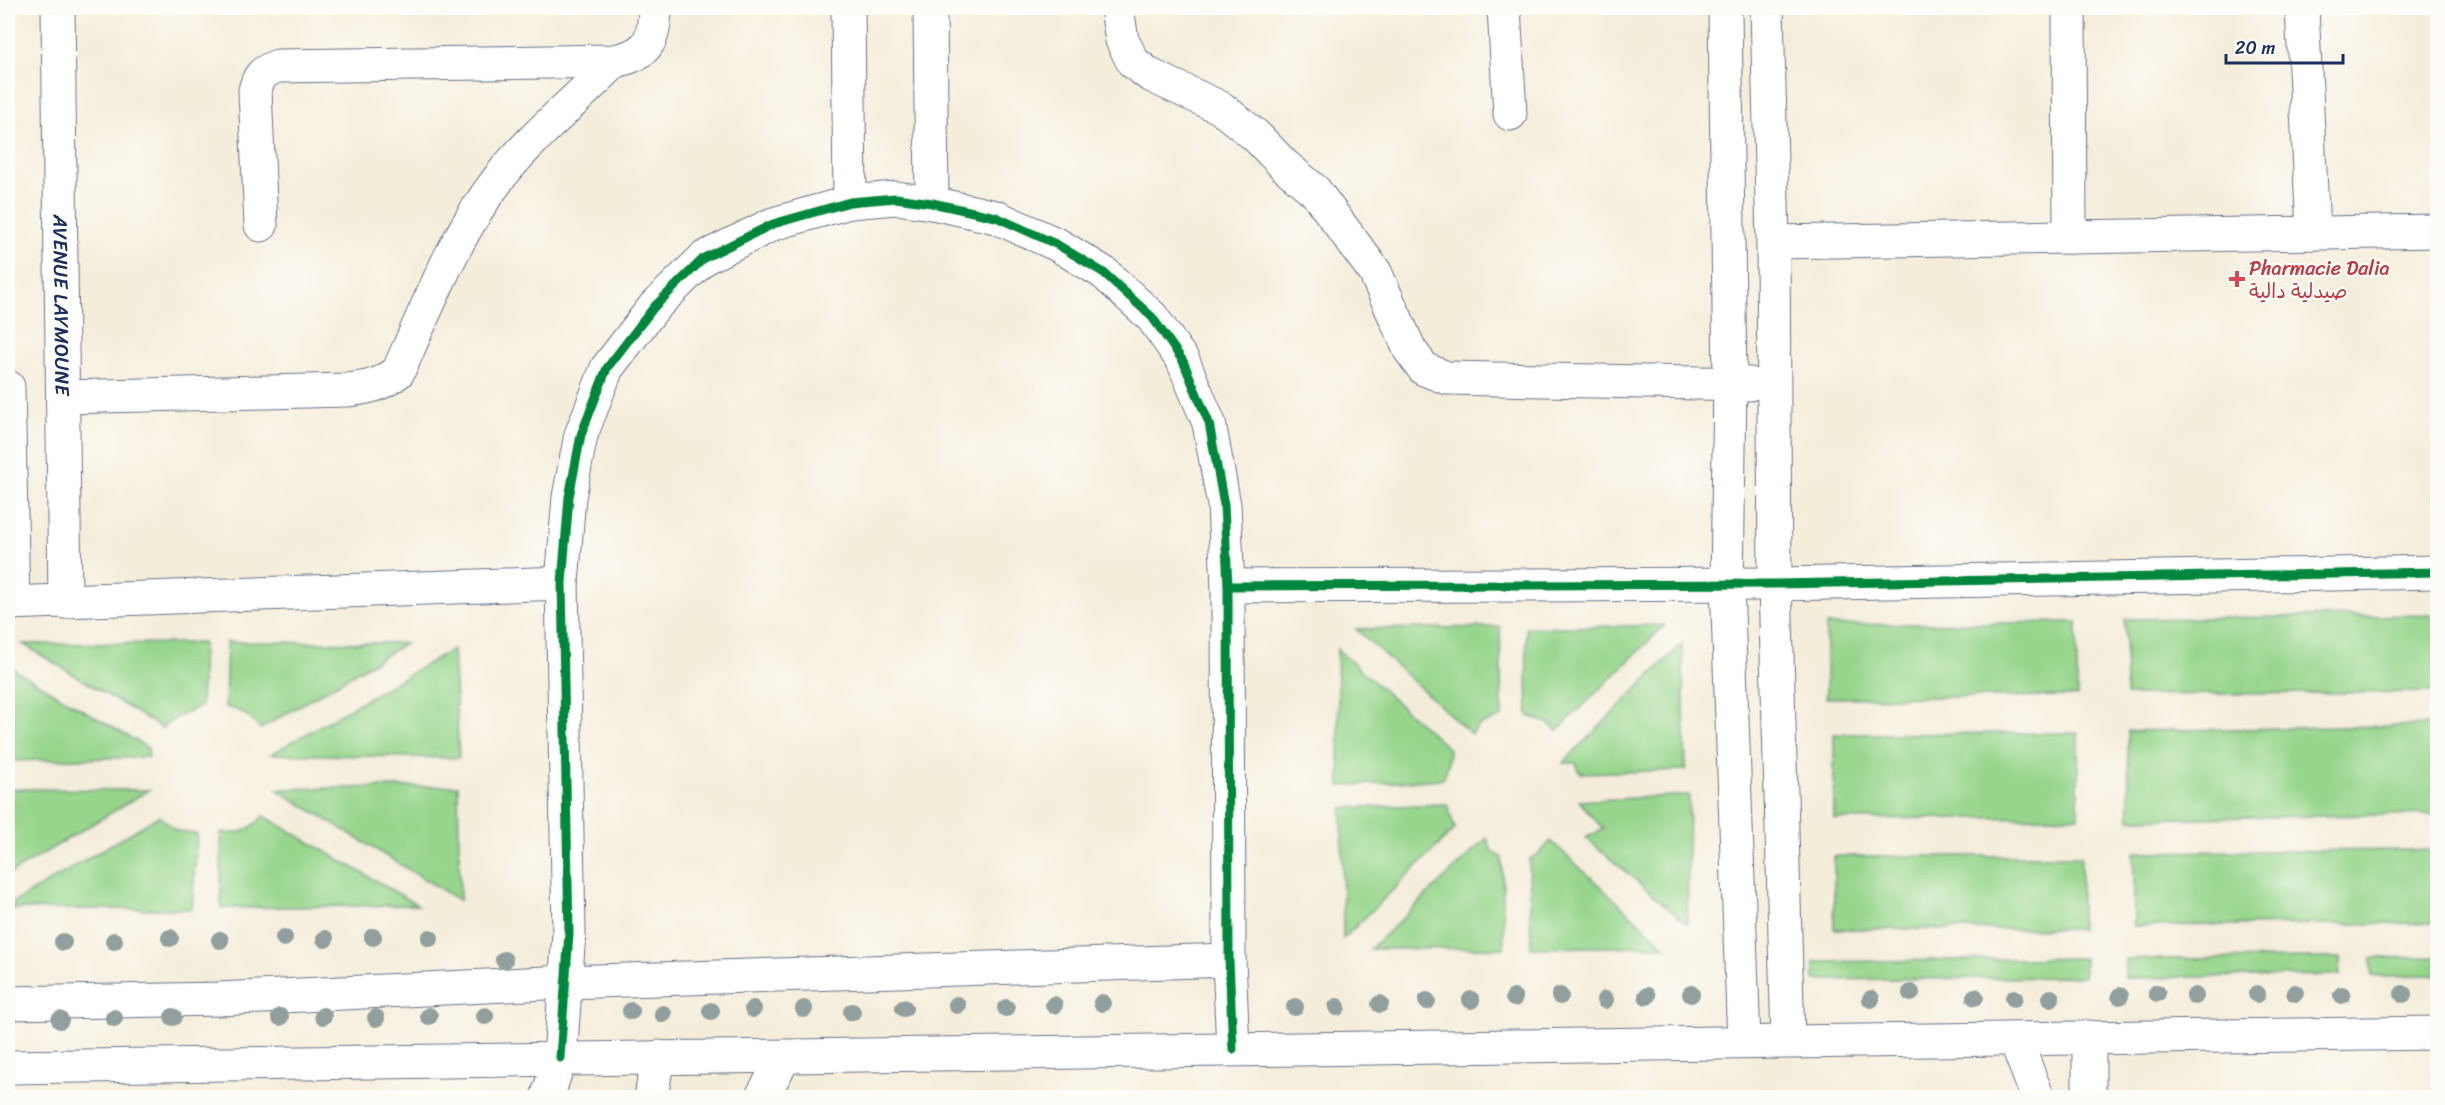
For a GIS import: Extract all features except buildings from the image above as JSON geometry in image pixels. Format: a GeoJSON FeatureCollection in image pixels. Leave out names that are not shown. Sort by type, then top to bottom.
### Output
{"type":"FeatureCollection","features":[{"type":"Feature","properties":{"kind":"street","name":"AVENUE LAYMOUNE"},"geometry":{"type":"LineString","coordinates":[[58,8],[65,602]]}},
{"type":"Feature","properties":{"kind":"street"},"geometry":{"type":"LineString","coordinates":[[261,225],[255,92],[257,80],[264,71],[278,66],[615,61],[632,58],[651,40],[655,8]]}},
{"type":"Feature","properties":{"kind":"street"},"geometry":{"type":"LineString","coordinates":[[848,8],[850,202]]}},
{"type":"Feature","properties":{"kind":"street"},"geometry":{"type":"LineString","coordinates":[[930,8],[932,203]]}},
{"type":"Feature","properties":{"kind":"street"},"geometry":{"type":"LineString","coordinates":[[1117,8],[1122,40],[1133,62],[1150,75],[1221,108],[1256,136],[1314,191],[1375,272],[1410,350],[1424,369],[1447,378],[1774,385]]}},
{"type":"Feature","properties":{"kind":"street"},"geometry":{"type":"LineString","coordinates":[[1504,8],[1510,114]]}},
{"type":"Feature","properties":{"kind":"street"},"geometry":{"type":"LineString","coordinates":[[1725,8],[1730,383],[1728,584],[1744,1042]]}},
{"type":"Feature","properties":{"kind":"street"},"geometry":{"type":"LineString","coordinates":[[1767,8],[1773,242],[1775,584],[1788,1041]]}},
{"type":"Feature","properties":{"kind":"street"},"geometry":{"type":"LineString","coordinates":[[2069,8],[2070,237]]}},
{"type":"Feature","properties":{"kind":"street"},"geometry":{"type":"LineString","coordinates":[[2302,8],[2313,232]]}},
{"type":"Feature","properties":{"kind":"street"},"geometry":{"type":"LineString","coordinates":[[63,397],[347,390],[370,388],[385,382],[398,372],[448,259],[472,217],[500,177],[554,119],[615,61]]}},
{"type":"Feature","properties":{"kind":"street"},"geometry":{"type":"LineString","coordinates":[[1726,76],[1768,77]]}},
{"type":"Feature","properties":{"kind":"street"},"geometry":{"type":"LineString","coordinates":[[547,1098],[560,1059],[569,933],[562,583],[569,497],[581,435],[607,368],[654,307],[704,258],[773,224],[850,202],[896,198],[932,203],[996,217],[1058,245],[1104,273],[1152,317],[1182,361],[1209,423],[1224,505],[1228,585],[1229,960],[1233,1049]]}},
{"type":"Feature","properties":{"kind":"street"},"geometry":{"type":"LineString","coordinates":[[1773,242],[2438,231]]}},
{"type":"Feature","properties":{"kind":"street"},"geometry":{"type":"LineString","coordinates":[[8,387],[10,603],[562,583]]}},
{"type":"Feature","properties":{"kind":"street"},"geometry":{"type":"LineString","coordinates":[[1228,585],[1775,584],[2438,572]]}},
{"type":"Feature","properties":{"kind":"street"},"geometry":{"type":"LineString","coordinates":[[8,1003],[219,999],[566,982],[1229,960]]}},
{"type":"Feature","properties":{"kind":"street"},"geometry":{"type":"LineString","coordinates":[[8,1066],[2438,1033]]}},
{"type":"Feature","properties":{"kind":"street"},"geometry":{"type":"LineString","coordinates":[[2089,1037],[2089,1098]]}},
{"type":"Feature","properties":{"kind":"street"},"geometry":{"type":"LineString","coordinates":[[2015,1039],[2038,1098]]}},
{"type":"Feature","properties":{"kind":"street"},"geometry":{"type":"LineString","coordinates":[[761,1098],[785,1056]]}},
{"type":"Feature","properties":{"kind":"street"},"geometry":{"type":"LineString","coordinates":[[651,1098],[658,1057]]}},
{"type":"Feature","properties":{"kind":"green space"},"geometry":{"type":"Polygon","coordinates":[[[2437,615],[2437,692],[2126,695],[2125,619],[2437,615]]]}},
{"type":"Feature","properties":{"kind":"green space"},"geometry":{"type":"Polygon","coordinates":[[[2077,622],[2077,696],[1826,698],[1826,625],[2077,622]]]}},
{"type":"Feature","properties":{"kind":"green space"},"geometry":{"type":"Polygon","coordinates":[[[1665,625],[1557,731],[1548,723],[1528,716],[1526,628],[1665,625]]]}},
{"type":"Feature","properties":{"kind":"green space"},"geometry":{"type":"Polygon","coordinates":[[[1500,627],[1502,717],[1480,725],[1471,734],[1356,629],[1500,627]]]}},
{"type":"Feature","properties":{"kind":"green space"},"geometry":{"type":"Polygon","coordinates":[[[227,642],[406,643],[260,729],[245,714],[225,707],[227,642]]]}},
{"type":"Feature","properties":{"kind":"green space"},"geometry":{"type":"Polygon","coordinates":[[[203,643],[201,706],[177,717],[162,728],[23,644],[203,643]]]}},
{"type":"Feature","properties":{"kind":"green space"},"geometry":{"type":"Polygon","coordinates":[[[1682,644],[1686,770],[1580,773],[1576,763],[1563,763],[1682,644]]]}},
{"type":"Feature","properties":{"kind":"green space"},"geometry":{"type":"Polygon","coordinates":[[[453,649],[459,758],[271,754],[453,649]]]}},
{"type":"Feature","properties":{"kind":"green space"},"geometry":{"type":"Polygon","coordinates":[[[1337,649],[1449,749],[1448,765],[1443,779],[1340,786],[1337,649]]]}},
{"type":"Feature","properties":{"kind":"green space"},"geometry":{"type":"Polygon","coordinates":[[[8,666],[148,748],[149,757],[8,761],[8,666]]]}},
{"type":"Feature","properties":{"kind":"green space"},"geometry":{"type":"Polygon","coordinates":[[[2437,725],[2437,814],[2129,819],[2128,731],[2437,725]]]}},
{"type":"Feature","properties":{"kind":"green space"},"geometry":{"type":"Polygon","coordinates":[[[2078,733],[2078,817],[1834,819],[1834,734],[2078,733]]]}},
{"type":"Feature","properties":{"kind":"green space"},"geometry":{"type":"Polygon","coordinates":[[[458,786],[460,901],[276,789],[458,786]]]}},
{"type":"Feature","properties":{"kind":"green space"},"geometry":{"type":"Polygon","coordinates":[[[8,789],[149,790],[8,875],[8,789]]]}},
{"type":"Feature","properties":{"kind":"green space"},"geometry":{"type":"Polygon","coordinates":[[[1689,795],[1687,924],[1586,838],[1603,829],[1579,801],[1689,795]]]}},
{"type":"Feature","properties":{"kind":"green space"},"geometry":{"type":"Polygon","coordinates":[[[1447,804],[1455,829],[1343,939],[1342,808],[1447,804]]]}},
{"type":"Feature","properties":{"kind":"green space"},"geometry":{"type":"Polygon","coordinates":[[[159,816],[177,831],[197,834],[192,909],[8,909],[8,906],[159,816]]]}},
{"type":"Feature","properties":{"kind":"green space"},"geometry":{"type":"Polygon","coordinates":[[[264,816],[418,905],[221,908],[221,833],[245,831],[264,816]]]}},
{"type":"Feature","properties":{"kind":"green space"},"geometry":{"type":"Polygon","coordinates":[[[1487,838],[1491,850],[1502,858],[1504,948],[1370,949],[1487,838]]]}},
{"type":"Feature","properties":{"kind":"green space"},"geometry":{"type":"Polygon","coordinates":[[[1551,841],[1665,946],[1531,948],[1529,859],[1537,855],[1551,841]]]}},
{"type":"Feature","properties":{"kind":"green space"},"geometry":{"type":"Polygon","coordinates":[[[2437,850],[2437,923],[2134,926],[2134,852],[2437,850]]]}},
{"type":"Feature","properties":{"kind":"green space"},"geometry":{"type":"Polygon","coordinates":[[[1834,856],[2081,856],[2081,929],[1834,929],[1834,856]]]}},
{"type":"Feature","properties":{"kind":"green space"},"geometry":{"type":"Polygon","coordinates":[[[2437,957],[2437,975],[2371,976],[2371,958],[2437,957]]]}},
{"type":"Feature","properties":{"kind":"green space"},"geometry":{"type":"Polygon","coordinates":[[[2084,958],[2084,977],[1814,980],[1814,962],[2084,958]]]}},
{"type":"Feature","properties":{"kind":"green space"},"geometry":{"type":"Polygon","coordinates":[[[2340,958],[2340,975],[2125,978],[2125,959],[2340,958]]]}},
{"type":"Feature","properties":{"kind":"cycle path"},"geometry":{"type":"LineString","coordinates":[[560,1058],[569,933],[562,583],[569,497],[581,435],[607,368],[654,307],[704,258],[773,224],[850,202],[896,198],[932,203],[996,217],[1058,245],[1104,273],[1152,317],[1183,361],[1209,423],[1224,505],[1228,586],[1229,960],[1233,1049]]}},
{"type":"Feature","properties":{"kind":"cycle path"},"geometry":{"type":"LineString","coordinates":[[1228,586],[1775,584],[2438,572]]}},
{"type":"Feature","properties":{"kind":"place","name":"Pharmacie Dalia صيدلية دالية"},"geometry":{"type":"Point","coordinates":[2237,279]}}]}
